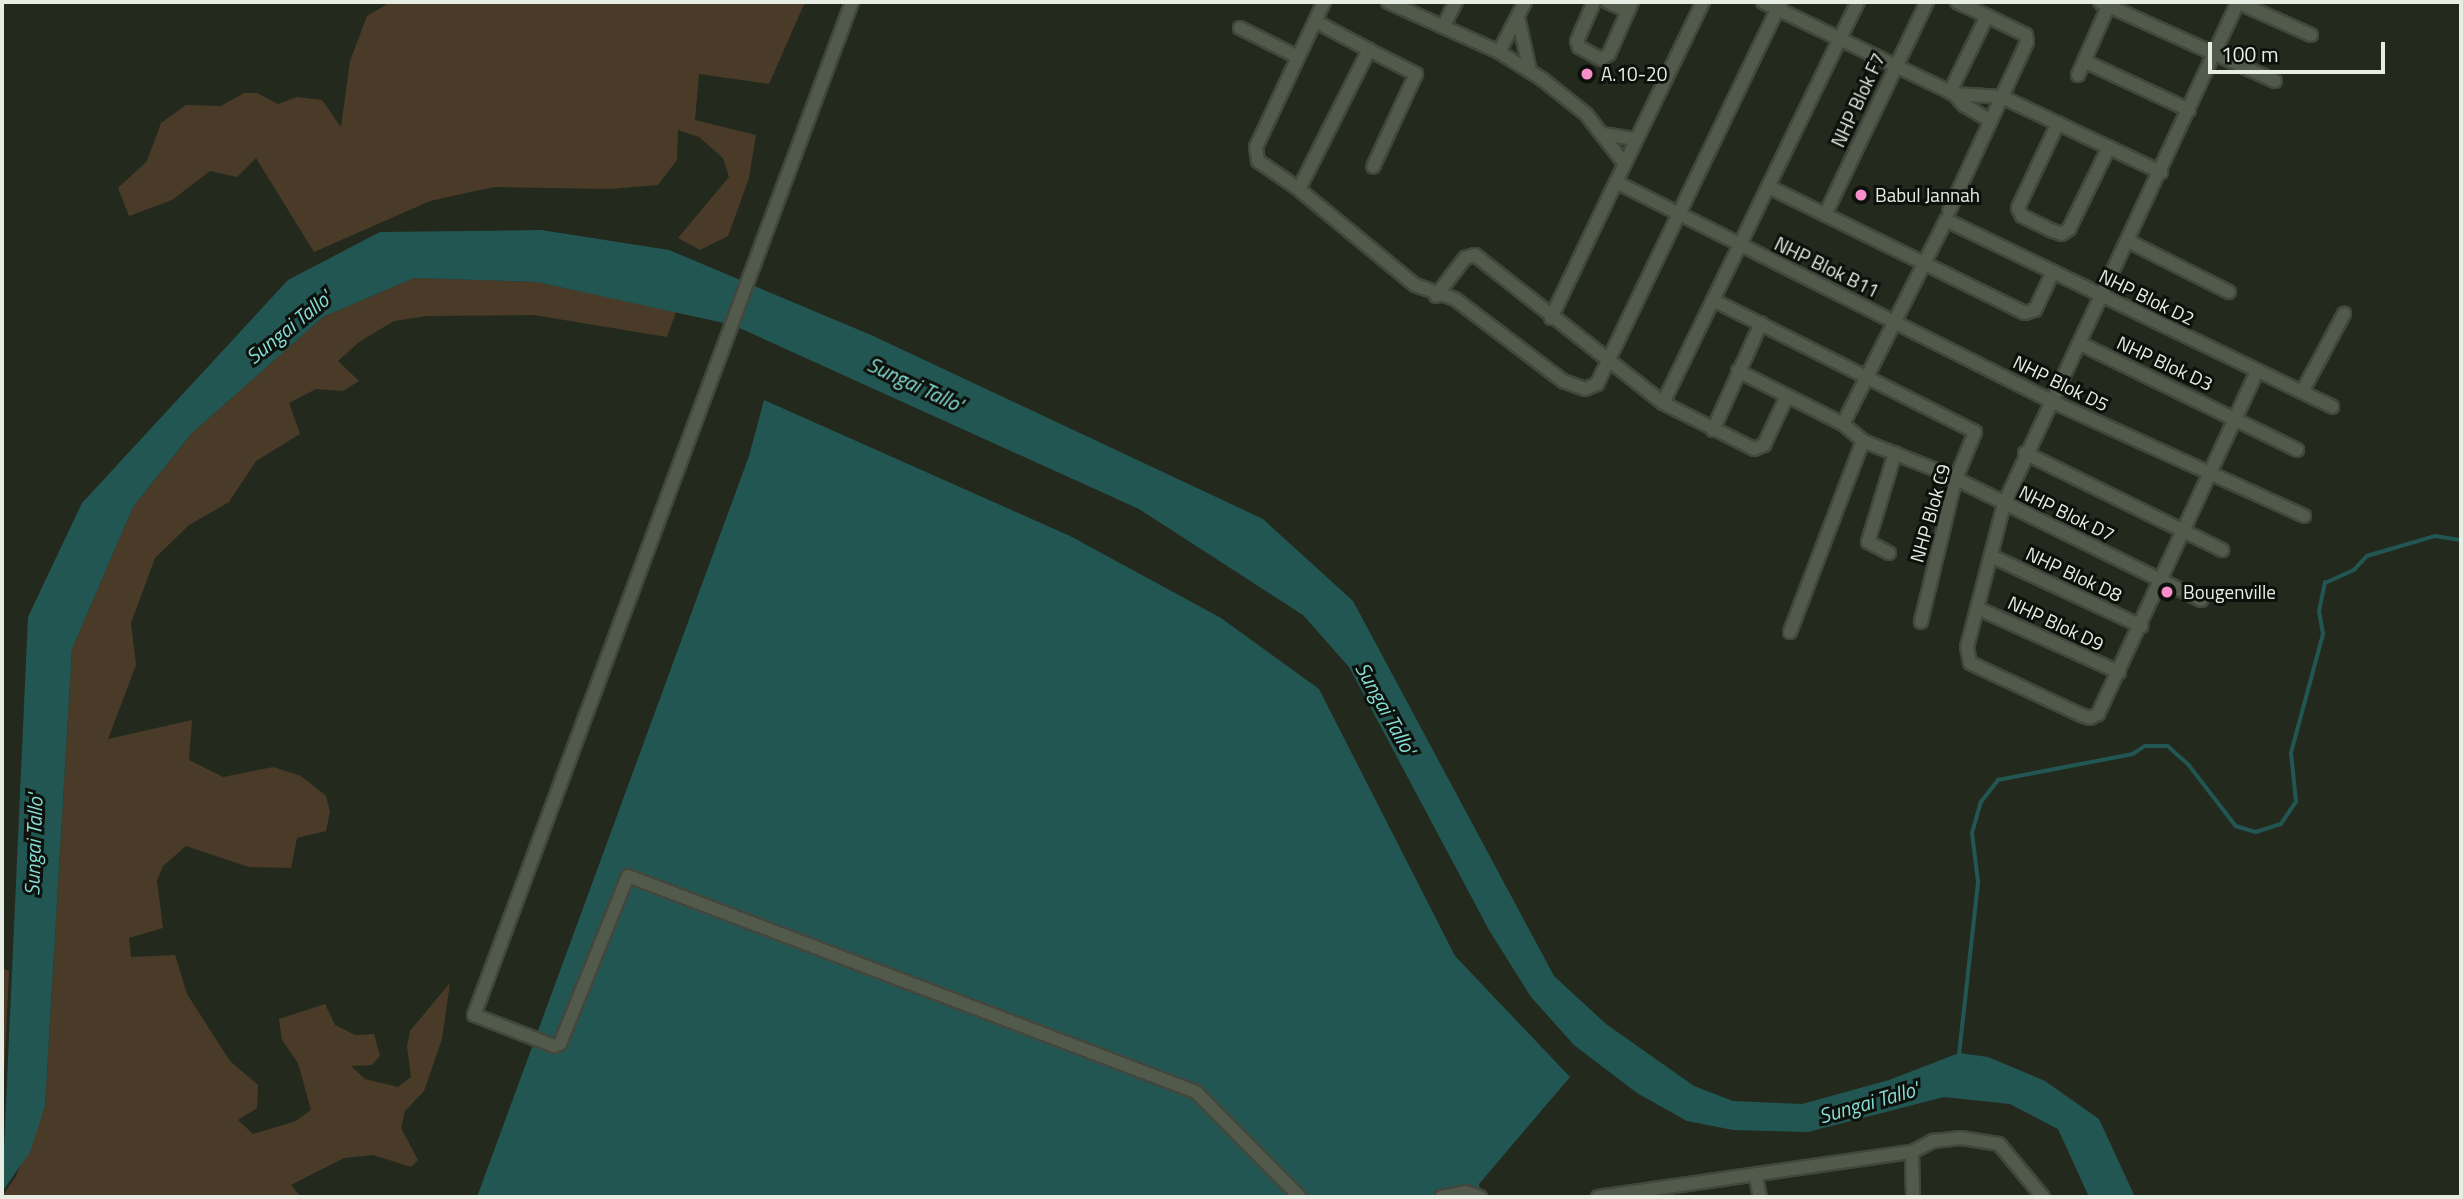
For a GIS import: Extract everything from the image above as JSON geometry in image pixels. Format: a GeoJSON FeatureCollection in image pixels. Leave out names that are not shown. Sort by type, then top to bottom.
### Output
{"type":"FeatureCollection","features":[{"type":"Feature","properties":{"kind":"street"},"geometry":{"type":"LineString","coordinates":[[852,2],[474,1014],[554,1046],[560,1044],[628,876],[1196,1091],[1300,1197]]}},
{"type":"Feature","properties":{"kind":"street"},"geometry":{"type":"LineString","coordinates":[[1324,2],[1255,154],[1258,161],[1299,189],[1415,285],[1436,296],[1455,299],[1576,387],[1590,388],[1597,384],[1779,5]]}},
{"type":"Feature","properties":{"kind":"street"},"geometry":{"type":"LineString","coordinates":[[1388,2],[1499,52],[1530,71],[1586,114],[1624,163]]}},
{"type":"Feature","properties":{"kind":"street"},"geometry":{"type":"LineString","coordinates":[[1443,27],[1456,2]]}},
{"type":"Feature","properties":{"kind":"street"},"geometry":{"type":"LineString","coordinates":[[1499,52],[1525,2]]}},
{"type":"Feature","properties":{"kind":"street"},"geometry":{"type":"LineString","coordinates":[[1594,2],[1577,41],[1578,47],[1601,59],[1609,54],[1630,6],[1608,2]]}},
{"type":"Feature","properties":{"kind":"street"},"geometry":{"type":"LineString","coordinates":[[1551,318],[1703,2]]}},
{"type":"Feature","properties":{"kind":"street"},"geometry":{"type":"LineString","coordinates":[[1763,2],[1779,5],[1841,41],[1952,93],[2002,97],[2161,172]]}},
{"type":"Feature","properties":{"kind":"street"},"geometry":{"type":"LineString","coordinates":[[1659,400],[1715,301],[1858,2]]}},
{"type":"Feature","properties":{"kind":"street","name":"NHP Blok F7"},"geometry":{"type":"LineString","coordinates":[[1825,215],[1927,2]]}},
{"type":"Feature","properties":{"kind":"street"},"geometry":{"type":"LineString","coordinates":[[1843,424],[1864,374],[1898,322],[2028,38],[1957,2]]}},
{"type":"Feature","properties":{"kind":"street"},"geometry":{"type":"LineString","coordinates":[[2257,372],[2234,417],[2163,580],[2098,714],[2090,718],[2081,715],[1970,663],[1967,647],[2004,504],[2025,453],[2102,297],[2238,2],[2311,35]]}},
{"type":"Feature","properties":{"kind":"street"},"geometry":{"type":"LineString","coordinates":[[2078,75],[2106,3],[2213,56],[2275,81]]}},
{"type":"Feature","properties":{"kind":"street"},"geometry":{"type":"LineString","coordinates":[[1952,93],[1987,16]]}},
{"type":"Feature","properties":{"kind":"street"},"geometry":{"type":"LineString","coordinates":[[1518,17],[1530,71]]}},
{"type":"Feature","properties":{"kind":"street"},"geometry":{"type":"LineString","coordinates":[[1315,22],[1369,50],[1418,69],[1373,167]]}},
{"type":"Feature","properties":{"kind":"street"},"geometry":{"type":"LineString","coordinates":[[1240,28],[1298,57]]}},
{"type":"Feature","properties":{"kind":"street"},"geometry":{"type":"LineString","coordinates":[[1299,189],[1369,50]]}},
{"type":"Feature","properties":{"kind":"street"},"geometry":{"type":"LineString","coordinates":[[2084,61],[2189,110]]}},
{"type":"Feature","properties":{"kind":"street"},"geometry":{"type":"LineString","coordinates":[[1952,93],[1964,105],[1991,121]]}},
{"type":"Feature","properties":{"kind":"street"},"geometry":{"type":"LineString","coordinates":[[2058,123],[2018,208],[2022,216],[2053,231],[2062,234],[2069,229],[2109,147]]}},
{"type":"Feature","properties":{"kind":"street"},"geometry":{"type":"LineString","coordinates":[[1603,134],[1636,139]]}},
{"type":"Feature","properties":{"kind":"street","name":"NHP Blok B11"},"geometry":{"type":"LineString","coordinates":[[1616,183],[1741,247],[1898,322]]}},
{"type":"Feature","properties":{"kind":"street"},"geometry":{"type":"LineString","coordinates":[[1769,187],[2025,313],[2035,310],[2053,272]]}},
{"type":"Feature","properties":{"kind":"street","name":"NHP Blok D2"},"geometry":{"type":"LineString","coordinates":[[1947,215],[2102,297],[2332,407]]}},
{"type":"Feature","properties":{"kind":"street"},"geometry":{"type":"LineString","coordinates":[[2128,241],[2229,292]]}},
{"type":"Feature","properties":{"kind":"street"},"geometry":{"type":"LineString","coordinates":[[1436,296],[1465,258],[1475,255],[1607,363],[1659,400],[1713,430],[1759,449],[1786,398]]}},
{"type":"Feature","properties":{"kind":"street"},"geometry":{"type":"LineString","coordinates":[[1715,301],[1864,374]]}},
{"type":"Feature","properties":{"kind":"street"},"geometry":{"type":"LineString","coordinates":[[2302,392],[2344,314]]}},
{"type":"Feature","properties":{"kind":"street","name":"NHP Blok D5"},"geometry":{"type":"LineString","coordinates":[[1898,322],[2051,401],[2304,516]]}},
{"type":"Feature","properties":{"kind":"street"},"geometry":{"type":"LineString","coordinates":[[1713,430],[1761,323]]}},
{"type":"Feature","properties":{"kind":"street","name":"NHP Blok D3"},"geometry":{"type":"LineString","coordinates":[[2079,344],[2234,417],[2297,450]]}},
{"type":"Feature","properties":{"kind":"street","name":"NHP Blok D7"},"geometry":{"type":"LineString","coordinates":[[1738,371],[1786,398],[1843,424],[1863,440],[2004,504],[2201,600]]}},
{"type":"Feature","properties":{"kind":"street","name":"NHP Blok C9"},"geometry":{"type":"LineString","coordinates":[[1864,374],[1975,432],[1975,439],[1955,481],[1921,622]]}},
{"type":"Feature","properties":{"kind":"street"},"geometry":{"type":"LineString","coordinates":[[1790,632],[1863,440]]}},
{"type":"Feature","properties":{"kind":"street"},"geometry":{"type":"LineString","coordinates":[[1889,553],[1868,542],[1895,453]]}},
{"type":"Feature","properties":{"kind":"street"},"geometry":{"type":"LineString","coordinates":[[2025,453],[2222,551]]}},
{"type":"Feature","properties":{"kind":"street","name":"NHP Blok D8"},"geometry":{"type":"LineString","coordinates":[[1991,556],[2141,626]]}},
{"type":"Feature","properties":{"kind":"street","name":"NHP Blok D9"},"geometry":{"type":"LineString","coordinates":[[1977,608],[2119,672]]}},
{"type":"Feature","properties":{"kind":"street"},"geometry":{"type":"LineString","coordinates":[[1598,1197],[1623,1196],[1756,1177],[1912,1152],[1933,1141],[1961,1138],[1999,1144],[2043,1197]]}},
{"type":"Feature","properties":{"kind":"street"},"geometry":{"type":"LineString","coordinates":[[1912,1152],[1913,1197]]}},
{"type":"Feature","properties":{"kind":"street"},"geometry":{"type":"LineString","coordinates":[[1756,1177],[1760,1197]]}},
{"type":"Feature","properties":{"kind":"street"},"geometry":{"type":"LineString","coordinates":[[1441,1197],[1466,1192],[1480,1197]]}},
{"type":"Feature","properties":{"kind":"shaded area"},"geometry":{"type":"Polygon","coordinates":[[[391,2],[805,2],[769,84],[699,74],[695,120],[756,135],[749,178],[728,236],[700,250],[678,238],[729,177],[723,158],[699,137],[678,130],[677,160],[658,185],[610,189],[494,187],[430,201],[314,252],[256,158],[237,177],[210,171],[172,200],[129,216],[118,188],[147,161],[161,123],[186,105],[221,106],[244,93],[257,93],[278,104],[297,97],[322,100],[341,127],[350,61],[367,16],[391,2]]]}},
{"type":"Feature","properties":{"kind":"shaded area"},"geometry":{"type":"Polygon","coordinates":[[[414,278],[537,282],[676,312],[667,337],[534,315],[427,316],[394,321],[359,342],[338,361],[359,381],[343,391],[316,389],[289,403],[300,434],[256,461],[229,502],[189,525],[155,558],[131,623],[136,665],[108,739],[192,720],[189,760],[223,777],[273,767],[301,776],[326,796],[330,812],[326,831],[297,838],[291,868],[249,867],[186,846],[163,866],[157,881],[163,928],[129,938],[131,957],[175,955],[187,994],[230,1061],[258,1085],[257,1108],[238,1120],[253,1134],[296,1121],[311,1110],[298,1063],[282,1040],[279,1019],[325,1004],[335,1025],[355,1035],[374,1034],[380,1056],[372,1065],[351,1066],[365,1079],[398,1087],[411,1077],[407,1046],[410,1031],[450,983],[442,1039],[424,1091],[405,1111],[401,1128],[418,1160],[411,1167],[373,1155],[344,1158],[291,1185],[301,1197],[2,1197],[16,1176],[45,1106],[72,649],[133,507],[191,434],[323,317],[414,278]]]}},
{"type":"Feature","properties":{"kind":"shaded area"},"geometry":{"type":"Polygon","coordinates":[[[2,968],[9,971],[2,1118],[2,968]]]}},
{"type":"Feature","properties":{"kind":"water","name":"Sungai Tallo'"},"geometry":{"type":"Polygon","coordinates":[[[541,230],[669,250],[871,335],[1263,519],[1353,601],[1554,976],[1606,1024],[1694,1086],[1733,1101],[1802,1104],[1889,1080],[1959,1053],[1988,1057],[2045,1081],[2099,1119],[2135,1197],[2089,1197],[2058,1129],[2010,1104],[1944,1097],[1808,1132],[1733,1130],[1687,1121],[1637,1093],[1574,1045],[1531,997],[1489,930],[1349,667],[1303,615],[1139,509],[733,325],[537,282],[414,278],[323,317],[191,434],[133,507],[72,649],[45,1106],[30,1152],[2,1192],[28,617],[82,503],[288,280],[380,232],[541,230]]]}},
{"type":"Feature","properties":{"kind":"water"},"geometry":{"type":"Polygon","coordinates":[[[764,400],[1070,536],[1221,618],[1319,689],[1455,956],[1570,1077],[1479,1184],[1481,1197],[477,1197],[749,456],[764,400]]]}},
{"type":"Feature","properties":{"kind":"waterway"},"geometry":{"type":"LineString","coordinates":[[1959,1055],[1978,882],[1972,833],[1981,802],[1998,780],[2133,754],[2145,746],[2168,746],[2189,765],[2236,826],[2256,832],[2281,824],[2296,802],[2291,753],[2323,634],[2319,611],[2325,583],[2354,570],[2367,556],[2435,536],[2461,540]]}},
{"type":"Feature","properties":{"kind":"place","name":"A.10-20"},"geometry":{"type":"Point","coordinates":[1587,74]}},
{"type":"Feature","properties":{"kind":"place","name":"Babul Jannah"},"geometry":{"type":"Point","coordinates":[1861,195]}},
{"type":"Feature","properties":{"kind":"place","name":"Bougenville"},"geometry":{"type":"Point","coordinates":[2167,592]}}]}
